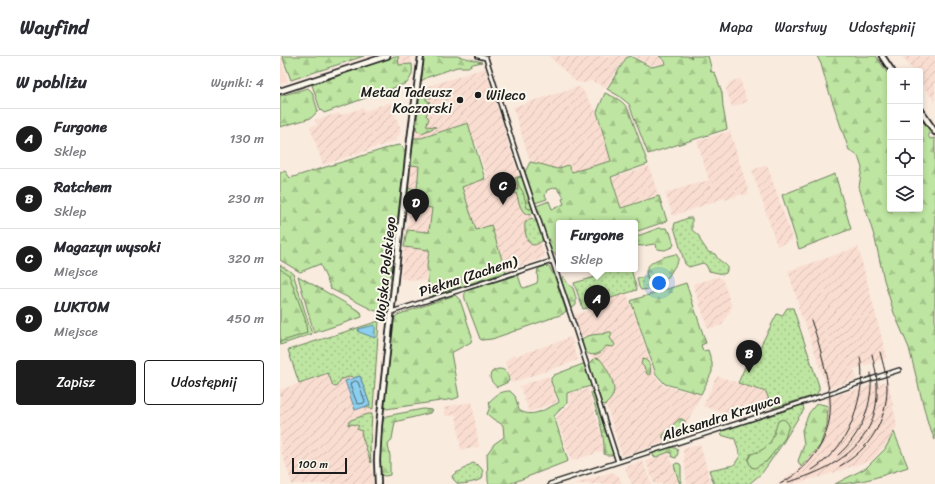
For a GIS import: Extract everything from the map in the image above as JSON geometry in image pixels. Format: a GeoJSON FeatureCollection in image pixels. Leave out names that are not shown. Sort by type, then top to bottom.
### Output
{"type":"FeatureCollection","features":[{"type":"Feature","properties":{"kind":"street"},"geometry":{"type":"LineString","coordinates":[[280,91],[387,56]]}},
{"type":"Feature","properties":{"kind":"street","name":"Wojska Polskiego"},"geometry":{"type":"LineString","coordinates":[[378,484],[377,460],[379,426],[410,140],[421,56]]}},
{"type":"Feature","properties":{"kind":"street"},"geometry":{"type":"LineString","coordinates":[[478,56],[486,58],[518,160],[575,328],[618,462]]}},
{"type":"Feature","properties":{"kind":"street"},"geometry":{"type":"LineString","coordinates":[[882,56],[890,68]]}},
{"type":"Feature","properties":{"kind":"street"},"geometry":{"type":"LineString","coordinates":[[923,114],[935,132]]}},
{"type":"Feature","properties":{"kind":"street","name":"Piękna (Zachem)"},"geometry":{"type":"LineString","coordinates":[[392,312],[552,261]]}},
{"type":"Feature","properties":{"kind":"street","name":"Aleksandra Krzywca"},"geometry":{"type":"LineString","coordinates":[[550,484],[899,370]]}},
{"type":"Feature","properties":{"kind":"shaded area"},"geometry":{"type":"Polygon","coordinates":[[[280,56],[288,81],[280,84],[280,56]]]}},
{"type":"Feature","properties":{"kind":"shaded area"},"geometry":{"type":"Polygon","coordinates":[[[398,56],[411,56],[412,64],[398,65],[398,56]]]}},
{"type":"Feature","properties":{"kind":"shaded area"},"geometry":{"type":"Polygon","coordinates":[[[549,56],[626,56],[606,87],[591,81],[585,83],[576,82],[549,56]]]}},
{"type":"Feature","properties":{"kind":"shaded area"},"geometry":{"type":"Polygon","coordinates":[[[634,56],[657,56],[663,60],[664,64],[650,65],[634,56]]]}},
{"type":"Feature","properties":{"kind":"shaded area"},"geometry":{"type":"Polygon","coordinates":[[[902,56],[935,56],[935,102],[923,85],[923,68],[911,68],[902,56]]]}},
{"type":"Feature","properties":{"kind":"shaded area"},"geometry":{"type":"Polygon","coordinates":[[[485,68],[545,257],[506,271],[491,225],[476,230],[462,187],[487,178],[476,142],[474,142],[468,123],[421,138],[414,138],[419,89],[485,68]]]}},
{"type":"Feature","properties":{"kind":"shaded area"},"geometry":{"type":"Polygon","coordinates":[[[740,79],[747,102],[732,107],[726,89],[730,82],[740,79]]]}},
{"type":"Feature","properties":{"kind":"shaded area"},"geometry":{"type":"Polygon","coordinates":[[[577,87],[581,88],[596,111],[611,161],[572,172],[569,164],[535,177],[513,107],[577,87]]]}},
{"type":"Feature","properties":{"kind":"shaded area"},"geometry":{"type":"Polygon","coordinates":[[[391,102],[401,131],[395,141],[323,165],[310,127],[317,125],[315,120],[339,113],[340,115],[363,108],[365,111],[391,102]]]}},
{"type":"Feature","properties":{"kind":"shaded area"},"geometry":{"type":"Polygon","coordinates":[[[730,131],[749,193],[725,200],[724,198],[673,216],[665,193],[709,180],[697,141],[730,131]]]}},
{"type":"Feature","properties":{"kind":"shaded area"},"geometry":{"type":"Polygon","coordinates":[[[410,165],[419,166],[417,189],[408,188],[410,165]]]}},
{"type":"Feature","properties":{"kind":"shaded area"},"geometry":{"type":"Polygon","coordinates":[[[767,165],[793,240],[777,246],[752,170],[767,165]]]}},
{"type":"Feature","properties":{"kind":"shaded area"},"geometry":{"type":"Polygon","coordinates":[[[649,166],[658,195],[622,207],[612,178],[649,166]]]}},
{"type":"Feature","properties":{"kind":"shaded area"},"geometry":{"type":"Polygon","coordinates":[[[408,205],[432,207],[429,232],[407,230],[408,216],[406,214],[406,209],[408,208],[408,205]]]}},
{"type":"Feature","properties":{"kind":"shaded area"},"geometry":{"type":"Polygon","coordinates":[[[404,247],[429,250],[426,281],[401,279],[404,247]]]}},
{"type":"Feature","properties":{"kind":"shaded area"},"geometry":{"type":"Polygon","coordinates":[[[858,247],[887,358],[854,369],[857,379],[827,389],[805,323],[798,307],[799,305],[788,271],[858,247]]]}},
{"type":"Feature","properties":{"kind":"shaded area"},"geometry":{"type":"Polygon","coordinates":[[[717,277],[722,278],[732,307],[722,325],[708,329],[693,284],[717,277]]]}},
{"type":"Feature","properties":{"kind":"shaded area"},"geometry":{"type":"Polygon","coordinates":[[[627,294],[655,376],[664,386],[701,395],[681,437],[622,456],[585,336],[581,336],[574,315],[601,307],[599,302],[627,294]]]}},
{"type":"Feature","properties":{"kind":"shaded area"},"geometry":{"type":"Polygon","coordinates":[[[379,321],[370,447],[373,484],[292,484],[280,447],[280,390],[332,372],[319,340],[379,321]]]}},
{"type":"Feature","properties":{"kind":"shaded area"},"geometry":{"type":"Polygon","coordinates":[[[571,337],[578,360],[511,383],[505,362],[514,354],[516,356],[571,337]]]}},
{"type":"Feature","properties":{"kind":"shaded area"},"geometry":{"type":"Polygon","coordinates":[[[548,376],[557,402],[529,412],[520,386],[548,376]]]}},
{"type":"Feature","properties":{"kind":"shaded area"},"geometry":{"type":"Polygon","coordinates":[[[717,376],[766,392],[772,408],[743,418],[741,415],[734,417],[703,406],[717,376]]]}},
{"type":"Feature","properties":{"kind":"shaded area"},"geometry":{"type":"Polygon","coordinates":[[[888,381],[897,426],[885,446],[872,460],[820,477],[792,484],[777,484],[798,470],[808,460],[819,445],[827,414],[827,398],[888,381]]]}},
{"type":"Feature","properties":{"kind":"shaded area"},"geometry":{"type":"Polygon","coordinates":[[[588,389],[601,434],[603,451],[571,461],[556,416],[569,405],[571,393],[588,389]]]}},
{"type":"Feature","properties":{"kind":"shaded area"},"geometry":{"type":"Polygon","coordinates":[[[472,402],[479,447],[461,450],[456,415],[445,416],[444,407],[472,402]]]}},
{"type":"Feature","properties":{"kind":"shaded area"},"geometry":{"type":"Polygon","coordinates":[[[700,444],[711,484],[687,484],[683,449],[700,444]]]}},
{"type":"Feature","properties":{"kind":"shaded area"},"geometry":{"type":"Polygon","coordinates":[[[669,453],[678,484],[654,484],[646,461],[669,453]]]}},
{"type":"Feature","properties":{"kind":"shaded area"},"geometry":{"type":"Polygon","coordinates":[[[643,461],[651,484],[631,484],[625,467],[643,461]]]}},
{"type":"Feature","properties":{"kind":"shaded area"},"geometry":{"type":"Polygon","coordinates":[[[612,472],[619,476],[622,484],[574,484],[612,472]]]}},
{"type":"Feature","properties":{"kind":"green space"},"geometry":{"type":"Polygon","coordinates":[[[282,56],[364,56],[291,80],[282,56]]]}},
{"type":"Feature","properties":{"kind":"green space"},"geometry":{"type":"Polygon","coordinates":[[[398,56],[399,65],[412,64],[412,74],[407,83],[324,113],[320,109],[312,85],[398,56]]]}},
{"type":"Feature","properties":{"kind":"green space"},"geometry":{"type":"Polygon","coordinates":[[[424,56],[458,56],[482,62],[468,67],[457,67],[421,81],[424,56]]]}},
{"type":"Feature","properties":{"kind":"green space"},"geometry":{"type":"Polygon","coordinates":[[[630,56],[651,67],[666,64],[665,61],[659,56],[688,56],[692,58],[690,56],[708,56],[711,67],[710,71],[715,73],[722,93],[727,129],[648,154],[629,104],[607,89],[626,58],[630,56]]]}},
{"type":"Feature","properties":{"kind":"green space"},"geometry":{"type":"Polygon","coordinates":[[[817,56],[876,56],[887,72],[887,212],[923,212],[923,122],[930,130],[928,135],[930,139],[935,138],[935,440],[928,424],[909,348],[894,313],[884,280],[875,239],[859,187],[862,168],[858,156],[849,150],[821,64],[817,56]]]}},
{"type":"Feature","properties":{"kind":"green space"},"geometry":{"type":"Polygon","coordinates":[[[308,88],[312,92],[318,111],[311,118],[280,127],[280,96],[308,88]]]}},
{"type":"Feature","properties":{"kind":"green space"},"geometry":{"type":"Polygon","coordinates":[[[420,91],[431,92],[431,98],[426,97],[426,100],[430,102],[426,105],[430,108],[426,115],[429,119],[426,126],[436,127],[422,133],[416,129],[420,91]]]}},
{"type":"Feature","properties":{"kind":"green space"},"geometry":{"type":"Polygon","coordinates":[[[605,93],[616,98],[627,107],[648,164],[611,177],[621,208],[659,196],[667,221],[638,231],[638,220],[556,220],[556,255],[551,251],[536,206],[549,201],[552,209],[564,204],[562,199],[564,198],[557,187],[547,190],[545,195],[547,199],[535,203],[525,172],[530,162],[557,169],[568,165],[572,172],[611,161],[597,112],[605,93]]]}},
{"type":"Feature","properties":{"kind":"green space"},"geometry":{"type":"Polygon","coordinates":[[[468,123],[485,179],[462,187],[476,230],[491,225],[506,272],[429,297],[427,266],[429,250],[404,247],[407,230],[429,232],[432,208],[408,205],[408,188],[417,189],[419,166],[410,165],[414,138],[421,138],[468,123]]]}},
{"type":"Feature","properties":{"kind":"green space"},"geometry":{"type":"Polygon","coordinates":[[[400,145],[406,152],[387,301],[382,309],[375,311],[331,289],[320,264],[300,272],[280,260],[280,173],[285,171],[290,178],[400,145]]]}},
{"type":"Feature","properties":{"kind":"green space"},"geometry":{"type":"Polygon","coordinates":[[[835,174],[851,229],[799,249],[782,195],[835,174]]]}},
{"type":"Feature","properties":{"kind":"green space"},"geometry":{"type":"Polygon","coordinates":[[[520,176],[523,179],[533,210],[533,213],[530,215],[522,210],[516,193],[510,194],[509,192],[518,189],[515,178],[520,176]]]}},
{"type":"Feature","properties":{"kind":"green space"},"geometry":{"type":"Polygon","coordinates":[[[522,177],[533,208],[530,209],[527,208],[523,192],[519,186],[517,178],[522,177]]]}},
{"type":"Feature","properties":{"kind":"green space"},"geometry":{"type":"Polygon","coordinates":[[[531,218],[538,224],[542,234],[542,241],[534,245],[529,242],[525,232],[525,223],[531,218]]]}},
{"type":"Feature","properties":{"kind":"green space"},"geometry":{"type":"Polygon","coordinates":[[[692,218],[692,230],[699,236],[708,252],[715,254],[718,259],[727,266],[726,273],[723,274],[709,271],[703,263],[689,267],[685,264],[674,227],[675,223],[692,218]]]}},
{"type":"Feature","properties":{"kind":"green space"},"geometry":{"type":"Polygon","coordinates":[[[659,228],[666,228],[670,232],[674,245],[665,250],[657,249],[656,244],[638,245],[638,236],[659,228]]]}},
{"type":"Feature","properties":{"kind":"green space"},"geometry":{"type":"Polygon","coordinates":[[[676,254],[678,261],[668,277],[660,284],[652,283],[648,280],[646,271],[650,264],[658,259],[676,254]]]}},
{"type":"Feature","properties":{"kind":"green space"},"geometry":{"type":"Polygon","coordinates":[[[280,265],[293,273],[312,334],[280,345],[280,265]]]}},
{"type":"Feature","properties":{"kind":"green space"},"geometry":{"type":"Polygon","coordinates":[[[549,266],[555,278],[566,311],[563,314],[492,339],[480,339],[465,299],[466,292],[468,290],[518,275],[522,287],[524,288],[537,283],[538,269],[549,266]]]}},
{"type":"Feature","properties":{"kind":"green space"},"geometry":{"type":"Polygon","coordinates":[[[280,269],[289,275],[305,319],[307,333],[280,342],[280,269]]]}},
{"type":"Feature","properties":{"kind":"green space"},"geometry":{"type":"Polygon","coordinates":[[[593,272],[632,272],[637,290],[598,302],[599,305],[583,309],[574,283],[595,277],[593,272]]]}},
{"type":"Feature","properties":{"kind":"green space"},"geometry":{"type":"Polygon","coordinates":[[[647,275],[648,280],[652,283],[660,284],[650,289],[641,290],[637,278],[647,275]]]}},
{"type":"Feature","properties":{"kind":"green space"},"geometry":{"type":"Polygon","coordinates":[[[298,276],[361,312],[362,317],[314,333],[298,276]]]}},
{"type":"Feature","properties":{"kind":"green space"},"geometry":{"type":"Polygon","coordinates":[[[563,276],[568,284],[573,288],[576,298],[576,305],[574,307],[570,308],[562,283],[563,276]]]}},
{"type":"Feature","properties":{"kind":"green space"},"geometry":{"type":"Polygon","coordinates":[[[686,283],[706,343],[701,345],[703,351],[708,350],[712,363],[712,372],[701,394],[665,384],[656,374],[631,301],[686,283]]]}},
{"type":"Feature","properties":{"kind":"green space"},"geometry":{"type":"Polygon","coordinates":[[[455,295],[460,300],[472,336],[471,342],[451,353],[459,397],[386,409],[384,402],[394,319],[397,315],[455,295]]]}},
{"type":"Feature","properties":{"kind":"green space"},"geometry":{"type":"Polygon","coordinates":[[[787,308],[793,308],[819,386],[819,390],[816,395],[772,408],[766,392],[738,383],[745,367],[750,366],[777,314],[782,316],[787,308]]]}},
{"type":"Feature","properties":{"kind":"green space"},"geometry":{"type":"Polygon","coordinates":[[[379,321],[373,409],[365,407],[370,405],[360,376],[353,378],[351,376],[342,378],[336,387],[333,386],[328,373],[299,383],[288,350],[379,321]]]}},
{"type":"Feature","properties":{"kind":"green space"},"geometry":{"type":"Polygon","coordinates":[[[611,332],[612,334],[610,338],[615,345],[613,347],[606,346],[605,349],[594,355],[586,352],[582,339],[611,332]]]}},
{"type":"Feature","properties":{"kind":"green space"},"geometry":{"type":"Polygon","coordinates":[[[595,358],[600,359],[608,371],[614,385],[612,396],[605,405],[602,404],[591,371],[590,363],[595,358]]]}},
{"type":"Feature","properties":{"kind":"green space"},"geometry":{"type":"Polygon","coordinates":[[[643,359],[647,361],[650,367],[651,372],[648,375],[641,364],[643,359]]]}},
{"type":"Feature","properties":{"kind":"green space"},"geometry":{"type":"Polygon","coordinates":[[[583,364],[585,365],[592,383],[591,386],[567,393],[567,403],[554,416],[568,461],[509,484],[489,484],[487,454],[494,444],[504,437],[503,425],[487,414],[490,407],[489,402],[501,393],[510,391],[515,396],[519,410],[524,413],[529,414],[543,410],[558,403],[559,401],[551,382],[551,378],[554,375],[583,364]]]}},
{"type":"Feature","properties":{"kind":"green space"},"geometry":{"type":"Polygon","coordinates":[[[499,369],[506,372],[509,381],[497,387],[492,382],[490,376],[493,372],[499,369]]]}},
{"type":"Feature","properties":{"kind":"green space"},"geometry":{"type":"Polygon","coordinates":[[[592,391],[594,392],[613,451],[612,455],[604,454],[602,431],[591,393],[592,391]]]}},
{"type":"Feature","properties":{"kind":"green space"},"geometry":{"type":"Polygon","coordinates":[[[817,403],[828,406],[827,425],[820,446],[801,467],[798,461],[804,445],[802,430],[809,413],[817,403]]]}},
{"type":"Feature","properties":{"kind":"green space"},"geometry":{"type":"Polygon","coordinates":[[[803,405],[804,410],[762,473],[749,484],[714,484],[709,470],[734,465],[740,456],[735,439],[721,435],[722,431],[803,405]]]}},
{"type":"Feature","properties":{"kind":"green space"},"geometry":{"type":"Polygon","coordinates":[[[423,409],[432,410],[430,413],[395,422],[392,439],[388,445],[390,456],[390,475],[381,475],[380,435],[381,427],[386,416],[423,409]]]}},
{"type":"Feature","properties":{"kind":"green space"},"geometry":{"type":"Polygon","coordinates":[[[372,414],[370,447],[371,463],[361,433],[362,431],[357,429],[359,426],[352,424],[348,425],[350,420],[372,414]]]}},
{"type":"Feature","properties":{"kind":"green space"},"geometry":{"type":"Polygon","coordinates":[[[679,419],[685,421],[685,425],[678,436],[671,439],[663,438],[663,435],[679,419]]]}},
{"type":"Feature","properties":{"kind":"green space"},"geometry":{"type":"Polygon","coordinates":[[[783,419],[789,425],[785,438],[767,461],[755,468],[751,467],[748,460],[751,454],[758,452],[767,446],[772,438],[778,421],[783,419]]]}},
{"type":"Feature","properties":{"kind":"green space"},"geometry":{"type":"Polygon","coordinates":[[[894,432],[908,467],[863,481],[835,484],[866,468],[885,449],[894,432]]]}},
{"type":"Feature","properties":{"kind":"green space"},"geometry":{"type":"Polygon","coordinates":[[[672,447],[677,449],[678,453],[676,458],[672,457],[671,453],[669,452],[656,457],[653,456],[655,452],[672,447]]]}},
{"type":"Feature","properties":{"kind":"green space"},"geometry":{"type":"Polygon","coordinates":[[[473,463],[482,469],[482,479],[470,483],[458,484],[452,476],[473,463]]]}},
{"type":"Feature","properties":{"kind":"green space"},"geometry":{"type":"Polygon","coordinates":[[[677,463],[681,466],[681,484],[674,465],[677,463]]]}},
{"type":"Feature","properties":{"kind":"water"},"geometry":{"type":"Polygon","coordinates":[[[375,325],[375,338],[359,332],[358,329],[375,325]]]}},
{"type":"Feature","properties":{"kind":"water"},"geometry":{"type":"Polygon","coordinates":[[[360,376],[370,405],[355,410],[345,381],[360,376]]]}},
{"type":"Feature","properties":{"kind":"railway"},"geometry":{"type":"LineString","coordinates":[[780,484],[802,469],[811,460],[818,450],[828,426],[830,414],[829,392],[822,356],[811,320]]}},
{"type":"Feature","properties":{"kind":"railway"},"geometry":{"type":"LineString","coordinates":[[840,466],[860,452],[868,443],[880,423],[884,412],[887,384],[880,352]]}},
{"type":"Feature","properties":{"kind":"railway"},"geometry":{"type":"LineString","coordinates":[[788,482],[823,469],[838,461],[852,450],[863,437],[871,422],[876,405],[877,381],[872,354]]}},
{"type":"Feature","properties":{"kind":"railway"},"geometry":{"type":"LineString","coordinates":[[812,470],[828,458],[840,444],[853,419],[861,390],[862,371],[860,357]]}},
{"type":"Feature","properties":{"kind":"railway"},"geometry":{"type":"LineString","coordinates":[[838,455],[854,438],[860,428],[868,407],[871,373]]}},
{"type":"Feature","properties":{"kind":"place","name":"Wileco"},"geometry":{"type":"Point","coordinates":[478,95]}},
{"type":"Feature","properties":{"kind":"place","name":"Metad Tadeusz Koczorski"},"geometry":{"type":"Point","coordinates":[460,100]}},
{"type":"Feature","properties":{"kind":"place","name":"Magazyn wysoki"},"geometry":{"type":"Point","coordinates":[503,205]}},
{"type":"Feature","properties":{"kind":"place","name":"LUKTOM"},"geometry":{"type":"Point","coordinates":[416,222]}},
{"type":"Feature","properties":{"kind":"place","name":"Furgone"},"geometry":{"type":"Point","coordinates":[597,318]}},
{"type":"Feature","properties":{"kind":"place","name":"Ratchem"},"geometry":{"type":"Point","coordinates":[749,373]}}]}
